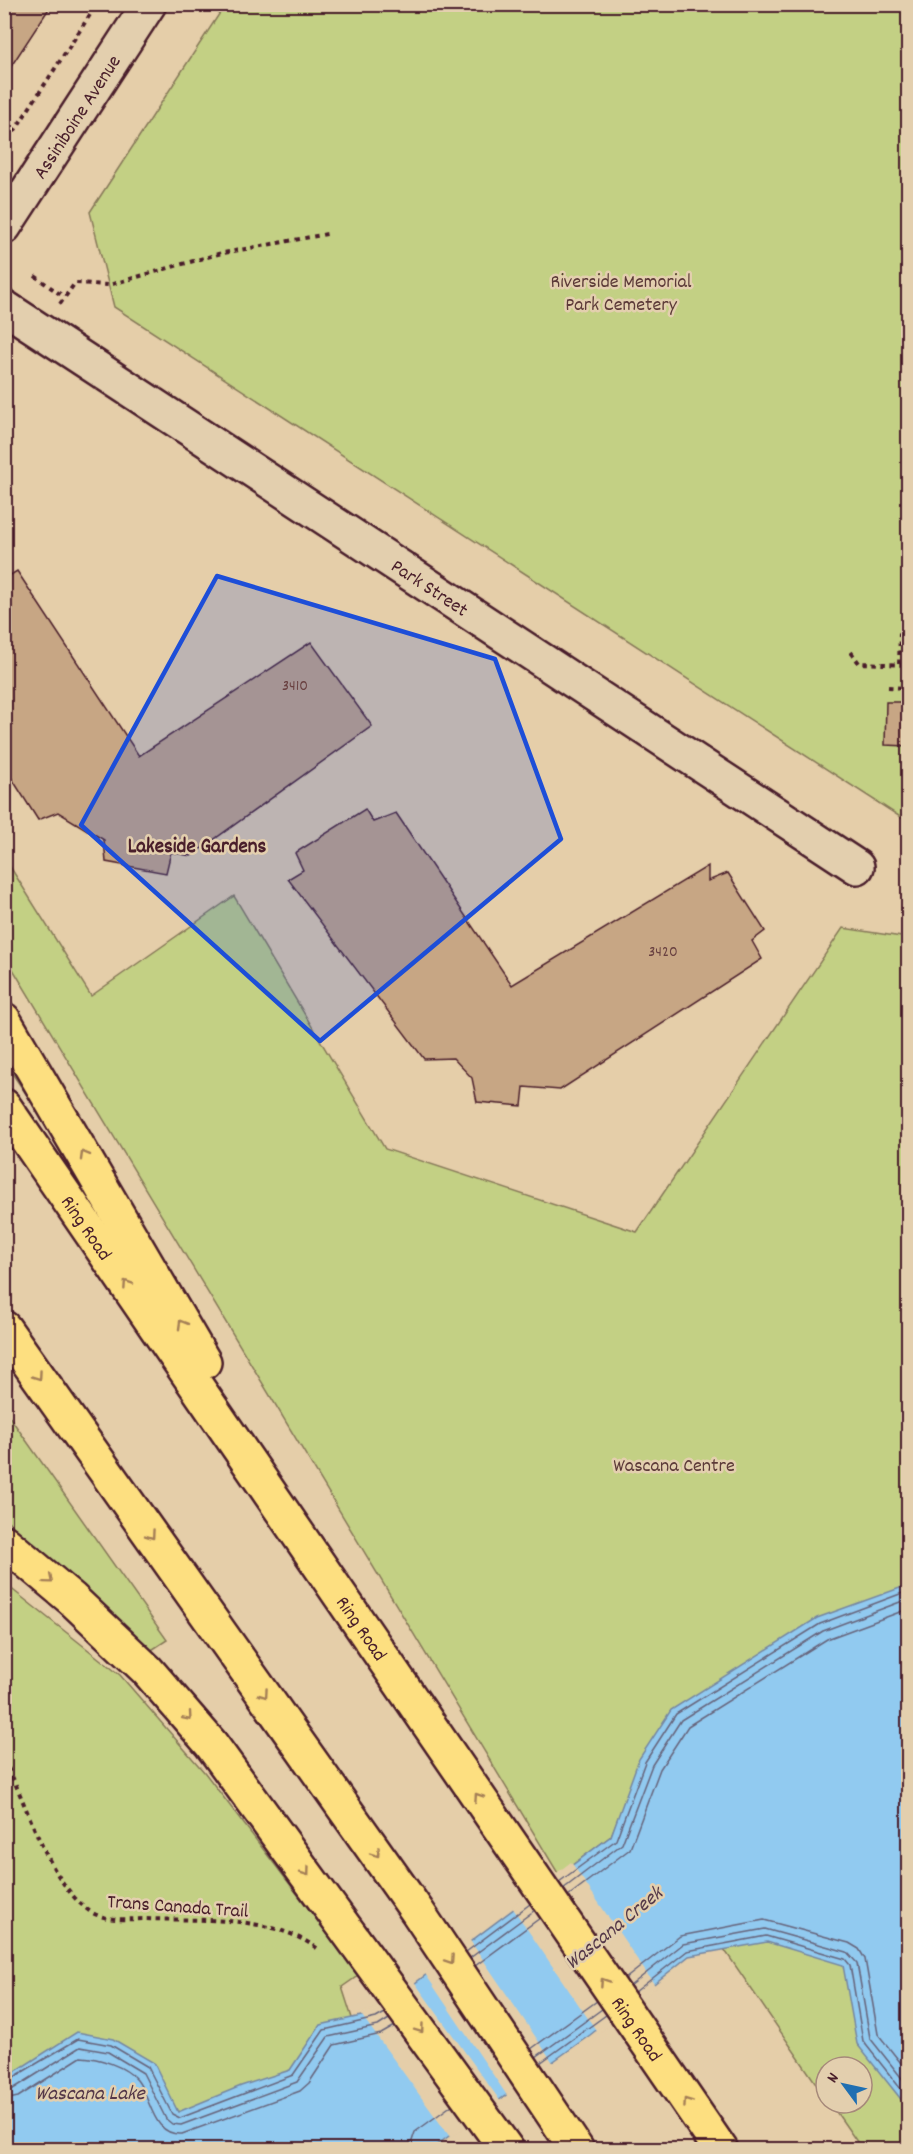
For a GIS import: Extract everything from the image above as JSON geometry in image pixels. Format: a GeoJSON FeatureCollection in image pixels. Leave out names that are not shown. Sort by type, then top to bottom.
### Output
{"type":"FeatureCollection","features":[{"type":"Feature","properties":{"kind":"highway"},"geometry":{"type":"LineString","coordinates":[[4,1020],[338,1592]]}},
{"type":"Feature","properties":{"kind":"highway","name":"Ring Road"},"geometry":{"type":"LineString","coordinates":[[4,1107],[721,2150]]}},
{"type":"Feature","properties":{"kind":"highway"},"geometry":{"type":"LineString","coordinates":[[4,1328],[417,1911],[578,2150]]}},
{"type":"Feature","properties":{"kind":"highway"},"geometry":{"type":"LineString","coordinates":[[4,1542],[72,1599],[147,1670],[211,1744],[501,2140]]}},
{"type":"Feature","properties":{"kind":"street","name":"Assiniboine Avenue"},"geometry":{"type":"LineString","coordinates":[[4,227],[149,4]]}},
{"type":"Feature","properties":{"kind":"street","name":"Park Street"},"geometry":{"type":"LineString","coordinates":[[4,307],[857,867]]}},
{"type":"Feature","properties":{"kind":"path"},"geometry":{"type":"LineString","coordinates":[[4,147],[97,4]]}},
{"type":"Feature","properties":{"kind":"path"},"geometry":{"type":"LineString","coordinates":[[75,283],[109,285],[218,254],[327,234]]}},
{"type":"Feature","properties":{"kind":"path"},"geometry":{"type":"LineString","coordinates":[[35,276],[65,297]]}},
{"type":"Feature","properties":{"kind":"path"},"geometry":{"type":"LineString","coordinates":[[899,664],[900,632],[909,632]]}},
{"type":"Feature","properties":{"kind":"path"},"geometry":{"type":"LineString","coordinates":[[851,652],[859,663],[909,665]]}},
{"type":"Feature","properties":{"kind":"path"},"geometry":{"type":"LineString","coordinates":[[888,687],[909,688]]}},
{"type":"Feature","properties":{"kind":"path","name":"Trans Canada Trail"},"geometry":{"type":"LineString","coordinates":[[4,1760],[61,1878],[89,1910],[115,1919],[256,1924],[297,1938],[324,1953]]}},
{"type":"Feature","properties":{"kind":"highlighted area"},"geometry":{"type":"Polygon","coordinates":[[[217,576],[495,659],[561,839],[320,1041],[81,825],[217,576]]]}},
{"type":"Feature","properties":{"kind":"green space","name":"Riverside Memorial Park Cemetery"},"geometry":{"type":"Polygon","coordinates":[[[225,5],[908,5],[908,822],[114,307],[90,212],[225,5]]]}},
{"type":"Feature","properties":{"kind":"green space","name":"Wascana Centre"},"geometry":{"type":"Polygon","coordinates":[[[4,857],[91,996],[234,896],[385,1149],[637,1232],[843,928],[908,938],[908,2149],[862,2149],[838,2115],[874,2115],[874,2055],[814,2055],[814,2080],[624,1803],[611,1836],[559,1875],[5,956],[4,857]]]}},
{"type":"Feature","properties":{"kind":"green space"},"geometry":{"type":"Polygon","coordinates":[[[4,1043],[56,1138],[5,1063],[4,1043]]]}},
{"type":"Feature","properties":{"kind":"green space"},"geometry":{"type":"Polygon","coordinates":[[[4,1409],[167,1640],[144,1655],[5,1518],[4,1409]]]}},
{"type":"Feature","properties":{"kind":"green space"},"geometry":{"type":"Polygon","coordinates":[[[4,1583],[120,1675],[205,1773],[359,1975],[342,1987],[352,2018],[432,2146],[444,2149],[5,2149],[4,1583]]]}},
{"type":"Feature","properties":{"kind":"water"},"geometry":{"type":"Polygon","coordinates":[[[908,1585],[908,2108],[874,2065],[874,2055],[866,2055],[857,2044],[843,1965],[767,1942],[689,1956],[590,2035],[431,2149],[5,2150],[5,2078],[77,2032],[113,2039],[154,2063],[178,2112],[241,2086],[290,2070],[320,2025],[375,2013],[611,1836],[639,1759],[671,1710],[817,1618],[908,1585]]]}},
{"type":"Feature","properties":{"kind":"pier"},"geometry":{"type":"Polygon","coordinates":[[[571,1862],[656,1987],[598,2033],[512,1907],[571,1862]]]}},
{"type":"Feature","properties":{"kind":"pier"},"geometry":{"type":"Polygon","coordinates":[[[469,1939],[554,2064],[508,2097],[424,1972],[469,1939]]]}},
{"type":"Feature","properties":{"kind":"pier"},"geometry":{"type":"Polygon","coordinates":[[[413,1980],[501,2102],[450,2137],[360,2013],[374,2010],[413,1980]]]}},
{"type":"Feature","properties":{"kind":"building"},"geometry":{"type":"Polygon","coordinates":[[[4,4],[52,4],[4,77],[4,4]]]}},
{"type":"Feature","properties":{"kind":"building"},"geometry":{"type":"Polygon","coordinates":[[[17,571],[139,756],[311,642],[372,726],[191,856],[171,852],[166,873],[106,862],[104,840],[58,812],[38,820],[4,766],[4,579],[17,571]]]}},
{"type":"Feature","properties":{"kind":"building"},"geometry":{"type":"Polygon","coordinates":[[[886,702],[908,702],[908,746],[885,745],[886,702]]]}},
{"type":"Feature","properties":{"kind":"building"},"geometry":{"type":"Polygon","coordinates":[[[365,809],[373,822],[396,813],[512,985],[708,866],[708,881],[728,873],[765,931],[752,941],[762,959],[560,1090],[524,1087],[522,1106],[477,1102],[472,1078],[453,1058],[424,1059],[288,879],[303,870],[295,853],[365,809]]]}},
{"type":"Feature","properties":{"kind":"district","name":"Lakeside Gardens"},"geometry":{"type":"Point","coordinates":[197,845]}},
{"type":"Feature","properties":{"kind":"water label","name":"Wascana Creek"},"geometry":{"type":"Point","coordinates":[613,1927]}},
{"type":"Feature","properties":{"kind":"water label","name":"Wascana Lake"},"geometry":{"type":"Point","coordinates":[90,2092]}}]}
